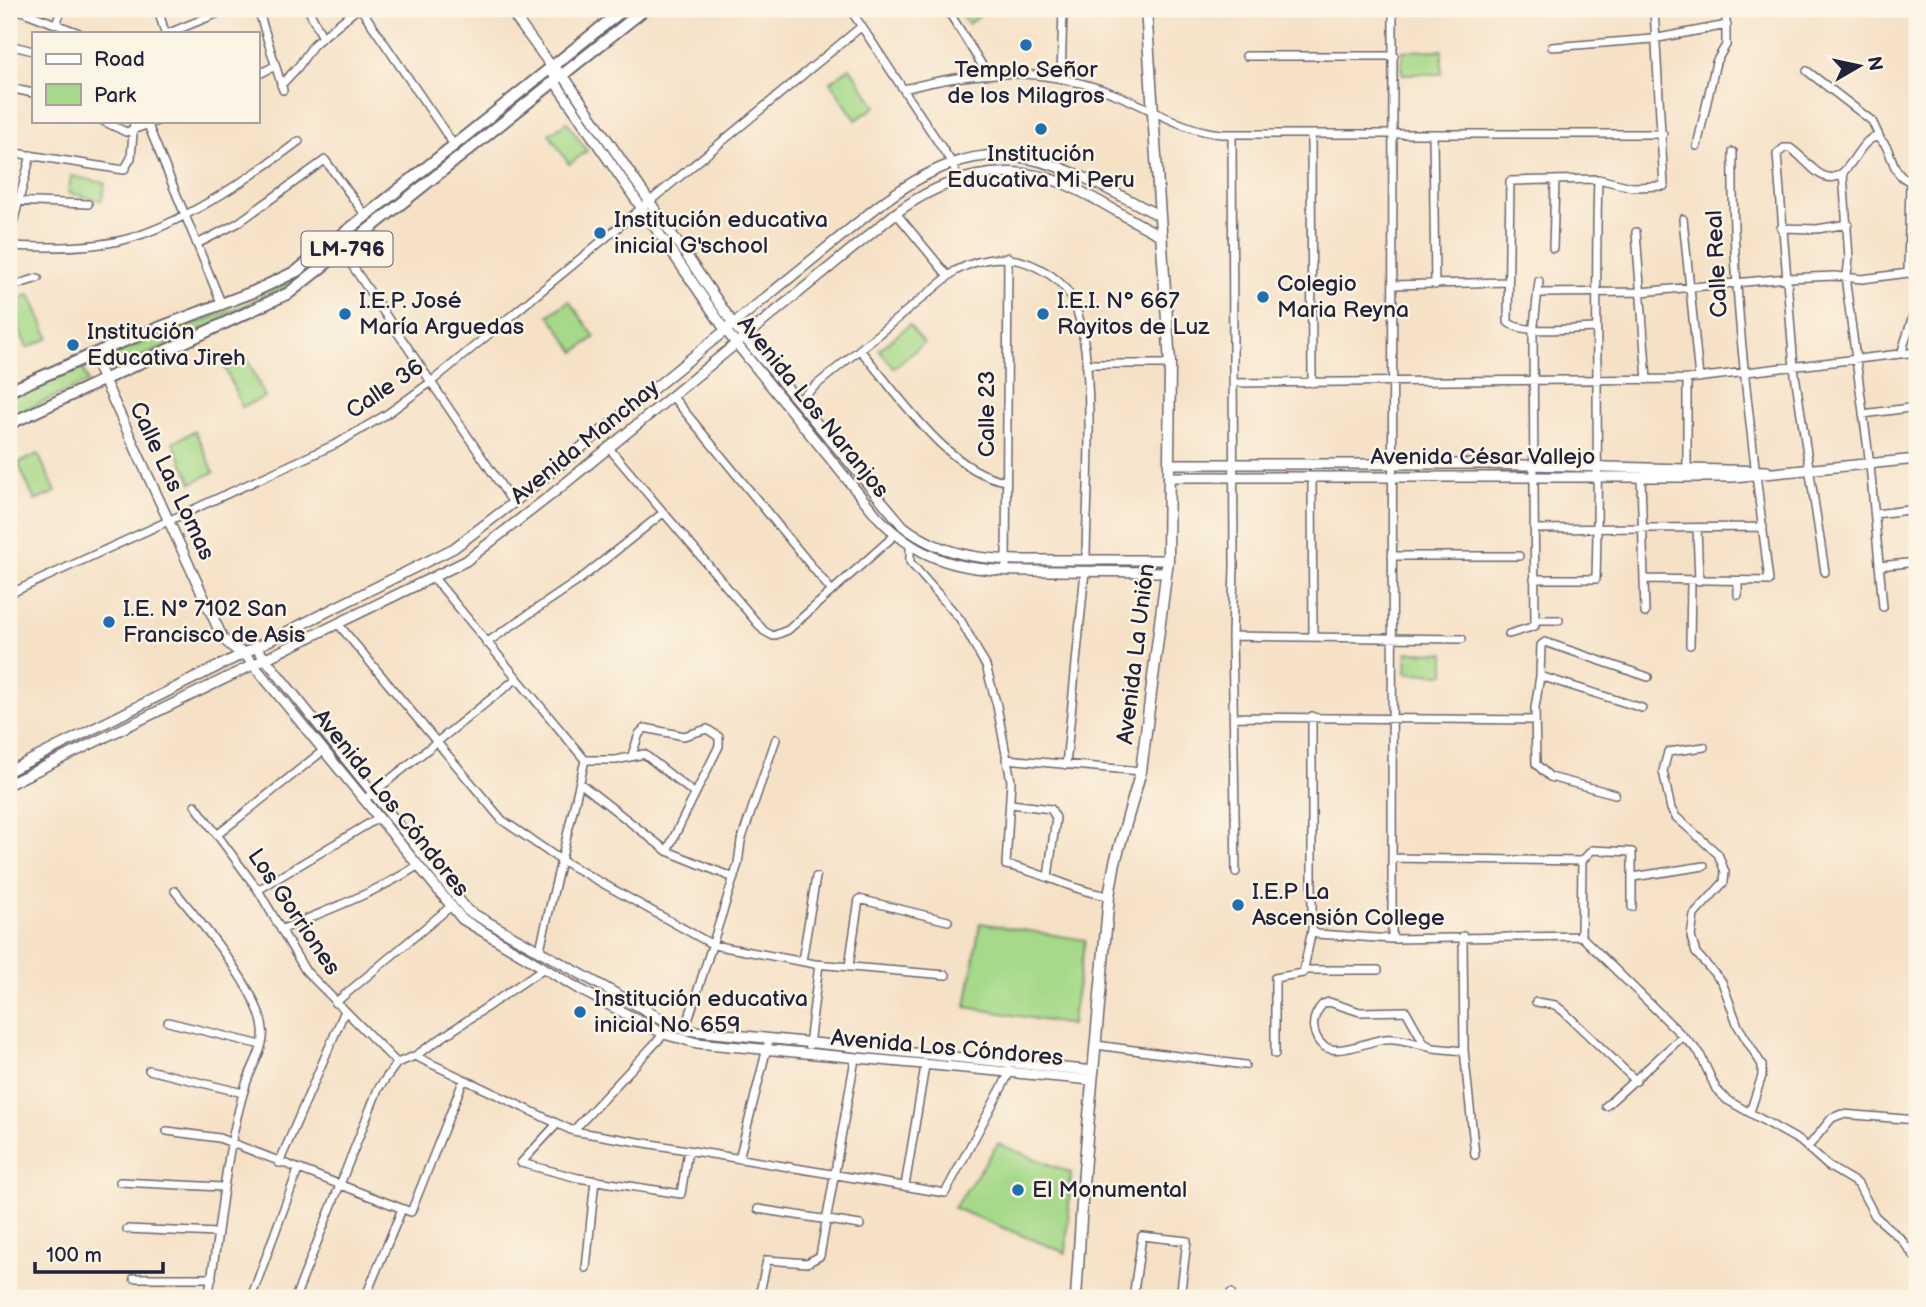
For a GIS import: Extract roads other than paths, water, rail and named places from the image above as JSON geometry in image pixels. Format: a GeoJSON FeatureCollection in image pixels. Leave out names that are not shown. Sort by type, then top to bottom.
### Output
{"type":"FeatureCollection","features":[{"type":"Feature","properties":{"kind":"main road","name":"LM-796"},"geometry":{"type":"LineString","coordinates":[[9,391],[297,271],[624,9]]}},
{"type":"Feature","properties":{"kind":"main road","name":"LM-796"},"geometry":{"type":"LineString","coordinates":[[9,424],[271,303],[343,252],[645,9]]}},
{"type":"Feature","properties":{"kind":"main road","name":"Avenida La Unión"},"geometry":{"type":"LineString","coordinates":[[1076,1298],[1109,896],[1141,771],[1168,560],[1170,364],[1146,9]]}},
{"type":"Feature","properties":{"kind":"street"},"geometry":{"type":"LineString","coordinates":[[16,9],[76,32]]}},
{"type":"Feature","properties":{"kind":"street"},"geometry":{"type":"LineString","coordinates":[[56,24],[62,9]]}},
{"type":"Feature","properties":{"kind":"street"},"geometry":{"type":"LineString","coordinates":[[158,9],[167,32]]}},
{"type":"Feature","properties":{"kind":"street"},"geometry":{"type":"LineString","coordinates":[[170,32],[228,9]]}},
{"type":"Feature","properties":{"kind":"street"},"geometry":{"type":"LineString","coordinates":[[258,9],[282,88],[322,36],[359,9],[454,145]]}},
{"type":"Feature","properties":{"kind":"street"},"geometry":{"type":"LineString","coordinates":[[308,9],[322,36]]}},
{"type":"Feature","properties":{"kind":"street","name":"Avenida Los Naranjos"},"geometry":{"type":"LineString","coordinates":[[509,9],[552,67],[642,208],[726,331],[895,535],[909,545],[954,565],[1006,571],[1166,572]]}},
{"type":"Feature","properties":{"kind":"street"},"geometry":{"type":"LineString","coordinates":[[850,9],[952,163],[958,179]]}},
{"type":"Feature","properties":{"kind":"street"},"geometry":{"type":"LineString","coordinates":[[947,9],[987,73]]}},
{"type":"Feature","properties":{"kind":"street"},"geometry":{"type":"LineString","coordinates":[[1061,79],[1063,9]]}},
{"type":"Feature","properties":{"kind":"street"},"geometry":{"type":"LineString","coordinates":[[1392,939],[1393,9]]}},
{"type":"Feature","properties":{"kind":"street"},"geometry":{"type":"LineString","coordinates":[[1596,328],[1534,329],[1516,327],[1508,322],[1510,181],[1598,179],[1632,187],[1664,186],[1663,134],[1653,39],[1654,9]]}},
{"type":"Feature","properties":{"kind":"street"},"geometry":{"type":"LineString","coordinates":[[1697,146],[1716,62],[1726,45],[1726,9]]}},
{"type":"Feature","properties":{"kind":"street"},"geometry":{"type":"LineString","coordinates":[[191,24],[194,32]]}},
{"type":"Feature","properties":{"kind":"street"},"geometry":{"type":"LineString","coordinates":[[1552,47],[1653,39],[1727,25]]}},
{"type":"Feature","properties":{"kind":"street","name":"Calle 36"},"geometry":{"type":"LineString","coordinates":[[9,594],[338,443],[387,414],[431,382],[862,26]]}},
{"type":"Feature","properties":{"kind":"street"},"geometry":{"type":"LineString","coordinates":[[9,45],[32,51]]}},
{"type":"Feature","properties":{"kind":"street"},"geometry":{"type":"LineString","coordinates":[[1246,56],[1394,57]]}},
{"type":"Feature","properties":{"kind":"street"},"geometry":{"type":"LineString","coordinates":[[259,74],[275,66]]}},
{"type":"Feature","properties":{"kind":"street"},"geometry":{"type":"LineString","coordinates":[[1807,71],[1872,121],[1895,171],[1914,182],[1908,273]]}},
{"type":"Feature","properties":{"kind":"street"},"geometry":{"type":"LineString","coordinates":[[904,89],[956,76],[987,73],[1061,79],[1108,92],[1194,130],[1232,135],[1663,134]]}},
{"type":"Feature","properties":{"kind":"street","name":"Avenida Los Naranjos"},"geometry":{"type":"LineString","coordinates":[[559,78],[651,200],[734,325],[885,508],[913,534],[957,554],[1006,560],[1168,560]]}},
{"type":"Feature","properties":{"kind":"street"},"geometry":{"type":"LineString","coordinates":[[9,88],[32,93]]}},
{"type":"Feature","properties":{"kind":"street"},"geometry":{"type":"LineString","coordinates":[[105,122],[121,130],[132,131],[156,122]]}},
{"type":"Feature","properties":{"kind":"street"},"geometry":{"type":"LineString","coordinates":[[9,152],[124,170],[131,158],[134,122]]}},
{"type":"Feature","properties":{"kind":"street"},"geometry":{"type":"LineString","coordinates":[[148,125],[222,304]]}},
{"type":"Feature","properties":{"kind":"street"},"geometry":{"type":"LineString","coordinates":[[1232,135],[1232,636],[1236,872]]}},
{"type":"Feature","properties":{"kind":"street"},"geometry":{"type":"LineString","coordinates":[[1311,135],[1312,383]]}},
{"type":"Feature","properties":{"kind":"street"},"geometry":{"type":"LineString","coordinates":[[1433,135],[1435,285]]}},
{"type":"Feature","properties":{"kind":"street"},"geometry":{"type":"LineString","coordinates":[[1825,572],[1794,368],[1776,165],[1779,151],[1790,148],[1821,174],[1837,176],[1843,173],[1867,141],[1872,137],[1880,138]]}},
{"type":"Feature","properties":{"kind":"street"},"geometry":{"type":"LineString","coordinates":[[9,246],[46,246],[129,239],[183,214],[262,167],[299,141]]}},
{"type":"Feature","properties":{"kind":"street","name":"Calle Real"},"geometry":{"type":"LineString","coordinates":[[1733,152],[1732,217],[1743,374],[1769,581],[1738,582]]}},
{"type":"Feature","properties":{"kind":"street"},"geometry":{"type":"LineString","coordinates":[[9,238],[31,155]]}},
{"type":"Feature","properties":{"kind":"street","name":"Avenida Manchay"},"geometry":{"type":"LineString","coordinates":[[9,771],[439,556],[513,503],[904,186],[923,174],[952,163],[994,156],[1051,162],[1160,216]]}},
{"type":"Feature","properties":{"kind":"street"},"geometry":{"type":"LineString","coordinates":[[197,244],[238,223],[325,160],[366,216]]}},
{"type":"Feature","properties":{"kind":"street","name":"Avenida Manchay"},"geometry":{"type":"LineString","coordinates":[[9,784],[435,578],[490,543],[896,213],[933,189],[958,179],[1012,173],[1050,180],[1162,236]]}},
{"type":"Feature","properties":{"kind":"street"},"geometry":{"type":"LineString","coordinates":[[1843,173],[1848,223],[1847,278],[1870,466],[1883,607]]}},
{"type":"Feature","properties":{"kind":"street"},"geometry":{"type":"LineString","coordinates":[[1534,579],[1596,579],[1599,382],[1594,293],[1598,179]]}},
{"type":"Feature","properties":{"kind":"street"},"geometry":{"type":"LineString","coordinates":[[1553,248],[1555,181]]}},
{"type":"Feature","properties":{"kind":"street"},"geometry":{"type":"LineString","coordinates":[[9,201],[88,204]]}},
{"type":"Feature","properties":{"kind":"street"},"geometry":{"type":"LineString","coordinates":[[896,213],[948,276]]}},
{"type":"Feature","properties":{"kind":"street"},"geometry":{"type":"LineString","coordinates":[[1683,219],[1699,378]]}},
{"type":"Feature","properties":{"kind":"street"},"geometry":{"type":"LineString","coordinates":[[1781,228],[1817,229],[1848,223]]}},
{"type":"Feature","properties":{"kind":"street"},"geometry":{"type":"LineString","coordinates":[[1636,232],[1647,380]]}},
{"type":"Feature","properties":{"kind":"street"},"geometry":{"type":"LineString","coordinates":[[343,252],[513,503]]}},
{"type":"Feature","properties":{"kind":"street"},"geometry":{"type":"LineString","coordinates":[[797,401],[948,276],[973,263],[1008,257],[1045,271],[1069,294],[1078,315],[1086,365],[1086,560]]}},
{"type":"Feature","properties":{"kind":"street","name":"Calle 23"},"geometry":{"type":"LineString","coordinates":[[1006,571],[1008,257]]}},
{"type":"Feature","properties":{"kind":"street"},"geometry":{"type":"LineString","coordinates":[[1539,293],[1640,292],[1787,278],[1861,279],[1908,273],[1917,275]]}},
{"type":"Feature","properties":{"kind":"street"},"geometry":{"type":"LineString","coordinates":[[9,287],[38,278]]}},
{"type":"Feature","properties":{"kind":"street"},"geometry":{"type":"LineString","coordinates":[[1509,634],[1533,629],[1535,620],[1534,302],[1539,293],[1539,281]]}},
{"type":"Feature","properties":{"kind":"street"},"geometry":{"type":"LineString","coordinates":[[1393,285],[1507,282]]}},
{"type":"Feature","properties":{"kind":"street"},"geometry":{"type":"LineString","coordinates":[[1901,354],[1917,303]]}},
{"type":"Feature","properties":{"kind":"street"},"geometry":{"type":"LineString","coordinates":[[860,350],[955,459],[980,474],[1006,481]]}},
{"type":"Feature","properties":{"kind":"street"},"geometry":{"type":"LineString","coordinates":[[1233,383],[1599,382],[1687,379],[1917,352]]}},
{"type":"Feature","properties":{"kind":"street","name":"Calle Las Lomas"},"geometry":{"type":"LineString","coordinates":[[93,356],[223,639],[243,652]]}},
{"type":"Feature","properties":{"kind":"street"},"geometry":{"type":"LineString","coordinates":[[1086,365],[1170,364]]}},
{"type":"Feature","properties":{"kind":"street"},"geometry":{"type":"LineString","coordinates":[[1687,379],[1688,469]]}},
{"type":"Feature","properties":{"kind":"street"},"geometry":{"type":"LineString","coordinates":[[672,396],[831,590]]}},
{"type":"Feature","properties":{"kind":"street"},"geometry":{"type":"LineString","coordinates":[[1863,414],[1917,407]]}},
{"type":"Feature","properties":{"kind":"street"},"geometry":{"type":"LineString","coordinates":[[608,447],[768,634],[774,636],[788,630],[895,535]]}},
{"type":"Feature","properties":{"kind":"street","name":"Avenida César Vallejo"},"geometry":{"type":"LineString","coordinates":[[1598,472],[1641,477],[1755,473],[1870,466],[1917,460]]}},
{"type":"Feature","properties":{"kind":"street","name":"Avenida César Vallejo"},"geometry":{"type":"LineString","coordinates":[[1169,464],[1392,464],[1535,471],[1688,469],[1755,473]]}},
{"type":"Feature","properties":{"kind":"street","name":"Avenida César Vallejo"},"geometry":{"type":"LineString","coordinates":[[1169,477],[1392,477],[1535,471]]}},
{"type":"Feature","properties":{"kind":"street"},"geometry":{"type":"LineString","coordinates":[[1312,477],[1313,637]]}},
{"type":"Feature","properties":{"kind":"street"},"geometry":{"type":"LineString","coordinates":[[1641,477],[1645,613]]}},
{"type":"Feature","properties":{"kind":"street"},"geometry":{"type":"LineString","coordinates":[[1875,514],[1917,509]]}},
{"type":"Feature","properties":{"kind":"street"},"geometry":{"type":"LineString","coordinates":[[486,643],[578,581],[663,513]]}},
{"type":"Feature","properties":{"kind":"street"},"geometry":{"type":"LineString","coordinates":[[1534,529],[1763,527]]}},
{"type":"Feature","properties":{"kind":"street"},"geometry":{"type":"LineString","coordinates":[[1690,645],[1697,528]]}},
{"type":"Feature","properties":{"kind":"street"},"geometry":{"type":"LineString","coordinates":[[909,545],[910,562],[960,620],[986,666],[998,706],[1011,781],[1006,865],[1034,870],[1086,893],[1109,896]]}},
{"type":"Feature","properties":{"kind":"street"},"geometry":{"type":"LineString","coordinates":[[1392,556],[1519,556]]}},
{"type":"Feature","properties":{"kind":"street"},"geometry":{"type":"LineString","coordinates":[[1879,566],[1917,562]]}},
{"type":"Feature","properties":{"kind":"street"},"geometry":{"type":"LineString","coordinates":[[1066,765],[1085,572]]}},
{"type":"Feature","properties":{"kind":"street"},"geometry":{"type":"LineString","coordinates":[[435,578],[585,760],[616,760],[644,754],[695,794]]}},
{"type":"Feature","properties":{"kind":"street"},"geometry":{"type":"LineString","coordinates":[[1645,579],[1738,582],[1738,596]]}},
{"type":"Feature","properties":{"kind":"street"},"geometry":{"type":"LineString","coordinates":[[1535,620],[1559,620]]}},
{"type":"Feature","properties":{"kind":"street"},"geometry":{"type":"LineString","coordinates":[[339,625],[502,820],[559,859],[713,945],[819,964],[946,975]]}},
{"type":"Feature","properties":{"kind":"street"},"geometry":{"type":"LineString","coordinates":[[1232,636],[1462,639]]}},
{"type":"Feature","properties":{"kind":"street"},"geometry":{"type":"LineString","coordinates":[[1615,794],[1550,777],[1542,771],[1535,754],[1534,720],[1541,645],[1545,642],[1648,677]]}},
{"type":"Feature","properties":{"kind":"street","name":"Avenida Los Cóndores"},"geometry":{"type":"LineString","coordinates":[[255,646],[460,904],[539,953],[685,1030],[855,1059],[1009,1074],[1093,1075]]}},
{"type":"Feature","properties":{"kind":"street","name":"Avenida Los Cóndores"},"geometry":{"type":"LineString","coordinates":[[243,652],[462,919],[664,1034],[697,1043],[808,1045],[1093,1075]]}},
{"type":"Feature","properties":{"kind":"street"},"geometry":{"type":"LineString","coordinates":[[1540,676],[1642,708]]}},
{"type":"Feature","properties":{"kind":"street"},"geometry":{"type":"LineString","coordinates":[[363,800],[516,679]]}},
{"type":"Feature","properties":{"kind":"street"},"geometry":{"type":"LineString","coordinates":[[1275,1054],[1275,978],[1301,975],[1311,930],[1312,716]]}},
{"type":"Feature","properties":{"kind":"street"},"geometry":{"type":"LineString","coordinates":[[1234,717],[1534,720]]}},
{"type":"Feature","properties":{"kind":"street"},"geometry":{"type":"LineString","coordinates":[[632,755],[639,734],[645,728],[684,736],[698,729],[715,732],[719,746],[667,851]]}},
{"type":"Feature","properties":{"kind":"street"},"geometry":{"type":"LineString","coordinates":[[685,1030],[734,878],[741,841],[776,739]]}},
{"type":"Feature","properties":{"kind":"street"},"geometry":{"type":"LineString","coordinates":[[1704,747],[1668,752],[1664,771],[1676,817],[1718,854],[1726,872],[1724,882],[1694,915],[1691,937],[1696,953],[1723,982],[1738,1026],[1762,1065],[1762,1076],[1750,1112]]}},
{"type":"Feature","properties":{"kind":"street"},"geometry":{"type":"LineString","coordinates":[[217,835],[324,750]]}},
{"type":"Feature","properties":{"kind":"street"},"geometry":{"type":"LineString","coordinates":[[1006,759],[1141,771]]}},
{"type":"Feature","properties":{"kind":"street"},"geometry":{"type":"LineString","coordinates":[[539,953],[559,859],[585,760]]}},
{"type":"Feature","properties":{"kind":"street"},"geometry":{"type":"LineString","coordinates":[[580,783],[667,851],[734,878]]}},
{"type":"Feature","properties":{"kind":"street"},"geometry":{"type":"LineString","coordinates":[[1011,804],[1051,808],[1056,818],[1048,877]]}},
{"type":"Feature","properties":{"kind":"street","name":"Los Gorriones"},"geometry":{"type":"LineString","coordinates":[[195,805],[258,890],[306,970],[344,1013],[397,1063]]}},
{"type":"Feature","properties":{"kind":"street"},"geometry":{"type":"LineString","coordinates":[[258,890],[378,818]]}},
{"type":"Feature","properties":{"kind":"street"},"geometry":{"type":"LineString","coordinates":[[1581,936],[1582,861],[1592,850],[1632,852],[1632,907]]}},
{"type":"Feature","properties":{"kind":"street"},"geometry":{"type":"LineString","coordinates":[[1392,858],[1582,861]]}},
{"type":"Feature","properties":{"kind":"street"},"geometry":{"type":"LineString","coordinates":[[281,930],[374,888],[391,884],[417,866]]}},
{"type":"Feature","properties":{"kind":"street"},"geometry":{"type":"LineString","coordinates":[[1633,877],[1704,866]]}},
{"type":"Feature","properties":{"kind":"street"},"geometry":{"type":"LineString","coordinates":[[802,961],[816,877]]}},
{"type":"Feature","properties":{"kind":"street"},"geometry":{"type":"LineString","coordinates":[[175,891],[237,973],[264,1029],[261,1045],[243,1093],[222,1187],[208,1298]]}},
{"type":"Feature","properties":{"kind":"street"},"geometry":{"type":"LineString","coordinates":[[849,966],[859,899],[948,921]]}},
{"type":"Feature","properties":{"kind":"street"},"geometry":{"type":"LineString","coordinates":[[335,1003],[450,907]]}},
{"type":"Feature","properties":{"kind":"street"},"geometry":{"type":"LineString","coordinates":[[1311,930],[1317,934],[1392,939],[1581,936],[1699,1052],[1716,1089],[1727,1100],[1808,1147],[1828,1166],[1858,1184],[1875,1216],[1901,1239],[1917,1260]]}},
{"type":"Feature","properties":{"kind":"street"},"geometry":{"type":"LineString","coordinates":[[1462,936],[1464,1051],[1475,1155]]}},
{"type":"Feature","properties":{"kind":"street"},"geometry":{"type":"LineString","coordinates":[[808,1045],[819,964]]}},
{"type":"Feature","properties":{"kind":"street"},"geometry":{"type":"LineString","coordinates":[[295,1298],[378,1088],[397,1063],[415,1056],[544,968]]}},
{"type":"Feature","properties":{"kind":"street"},"geometry":{"type":"LineString","coordinates":[[1304,970],[1378,970]]}},
{"type":"Feature","properties":{"kind":"street"},"geometry":{"type":"LineString","coordinates":[[1429,1046],[1421,1040],[1406,1011],[1360,1012],[1329,1002],[1323,1004],[1315,1017],[1315,1034],[1327,1048],[1358,1048],[1384,1039],[1429,1046],[1464,1051]]}},
{"type":"Feature","properties":{"kind":"street"},"geometry":{"type":"LineString","coordinates":[[1536,1002],[1555,1004],[1636,1081]]}},
{"type":"Feature","properties":{"kind":"street"},"geometry":{"type":"LineString","coordinates":[[279,1163],[344,1013]]}},
{"type":"Feature","properties":{"kind":"street"},"geometry":{"type":"LineString","coordinates":[[168,1022],[261,1045]]}},
{"type":"Feature","properties":{"kind":"street"},"geometry":{"type":"LineString","coordinates":[[573,1131],[664,1034]]}},
{"type":"Feature","properties":{"kind":"street"},"geometry":{"type":"LineString","coordinates":[[1606,1106],[1683,1036]]}},
{"type":"Feature","properties":{"kind":"street"},"geometry":{"type":"LineString","coordinates":[[739,1159],[768,1045]]}},
{"type":"Feature","properties":{"kind":"street"},"geometry":{"type":"LineString","coordinates":[[1096,1045],[1245,1065]]}},
{"type":"Feature","properties":{"kind":"street"},"geometry":{"type":"LineString","coordinates":[[415,1056],[573,1131],[945,1193],[1009,1074]]}},
{"type":"Feature","properties":{"kind":"street"},"geometry":{"type":"LineString","coordinates":[[759,1297],[767,1260],[813,1261],[820,1256],[855,1059]]}},
{"type":"Feature","properties":{"kind":"street"},"geometry":{"type":"LineString","coordinates":[[905,1186],[925,1066]]}},
{"type":"Feature","properties":{"kind":"street"},"geometry":{"type":"LineString","coordinates":[[149,1070],[243,1093]]}},
{"type":"Feature","properties":{"kind":"street"},"geometry":{"type":"LineString","coordinates":[[167,1131],[219,1138],[411,1212],[464,1079]]}},
{"type":"Feature","properties":{"kind":"street"},"geometry":{"type":"LineString","coordinates":[[1808,1147],[1832,1118],[1842,1114],[1917,1120]]}},
{"type":"Feature","properties":{"kind":"street"},"geometry":{"type":"LineString","coordinates":[[557,1124],[521,1163],[595,1180],[681,1194],[688,1150]]}},
{"type":"Feature","properties":{"kind":"street"},"geometry":{"type":"LineString","coordinates":[[251,1298],[298,1170]]}},
{"type":"Feature","properties":{"kind":"street"},"geometry":{"type":"LineString","coordinates":[[586,1268],[595,1180]]}},
{"type":"Feature","properties":{"kind":"street"},"geometry":{"type":"LineString","coordinates":[[120,1182],[222,1187]]}},
{"type":"Feature","properties":{"kind":"street"},"geometry":{"type":"LineString","coordinates":[[365,1298],[402,1209]]}},
{"type":"Feature","properties":{"kind":"street"},"geometry":{"type":"LineString","coordinates":[[758,1209],[860,1225]]}},
{"type":"Feature","properties":{"kind":"street"},"geometry":{"type":"LineString","coordinates":[[127,1229],[217,1233]]}},
{"type":"Feature","properties":{"kind":"street"},"geometry":{"type":"LineString","coordinates":[[1133,1298],[1142,1236],[1187,1241],[1180,1298]]}},
{"type":"Feature","properties":{"kind":"street"},"geometry":{"type":"LineString","coordinates":[[134,1278],[212,1279]]}},
{"type":"Feature","properties":{"kind":"place","name":"Templo Señor de los Milagros"},"geometry":{"type":"Point","coordinates":[1026,45]}},
{"type":"Feature","properties":{"kind":"place","name":"Institución Educativa Mi Peru"},"geometry":{"type":"Point","coordinates":[1041,129]}},
{"type":"Feature","properties":{"kind":"place","name":"Institución educativa inicial G'school"},"geometry":{"type":"Point","coordinates":[600,233]}},
{"type":"Feature","properties":{"kind":"place","name":"Colegio Maria Reyna"},"geometry":{"type":"Point","coordinates":[1263,297]}},
{"type":"Feature","properties":{"kind":"place","name":"I.E.P. José María Arguedas"},"geometry":{"type":"Point","coordinates":[345,314]}},
{"type":"Feature","properties":{"kind":"place","name":"I.E.I. N° 667 Rayitos de Luz"},"geometry":{"type":"Point","coordinates":[1043,314]}},
{"type":"Feature","properties":{"kind":"place","name":"Institución Educativa Jireh"},"geometry":{"type":"Point","coordinates":[73,345]}},
{"type":"Feature","properties":{"kind":"place","name":"I.E. N° 7102 San Francisco de Asis"},"geometry":{"type":"Point","coordinates":[109,622]}},
{"type":"Feature","properties":{"kind":"place","name":"I.E.P La Ascensión College"},"geometry":{"type":"Point","coordinates":[1238,905]}},
{"type":"Feature","properties":{"kind":"place","name":"Institución educativa inicial No. 659"},"geometry":{"type":"Point","coordinates":[580,1012]}},
{"type":"Feature","properties":{"kind":"place","name":"El Monumental"},"geometry":{"type":"Point","coordinates":[1018,1190]}}]}
